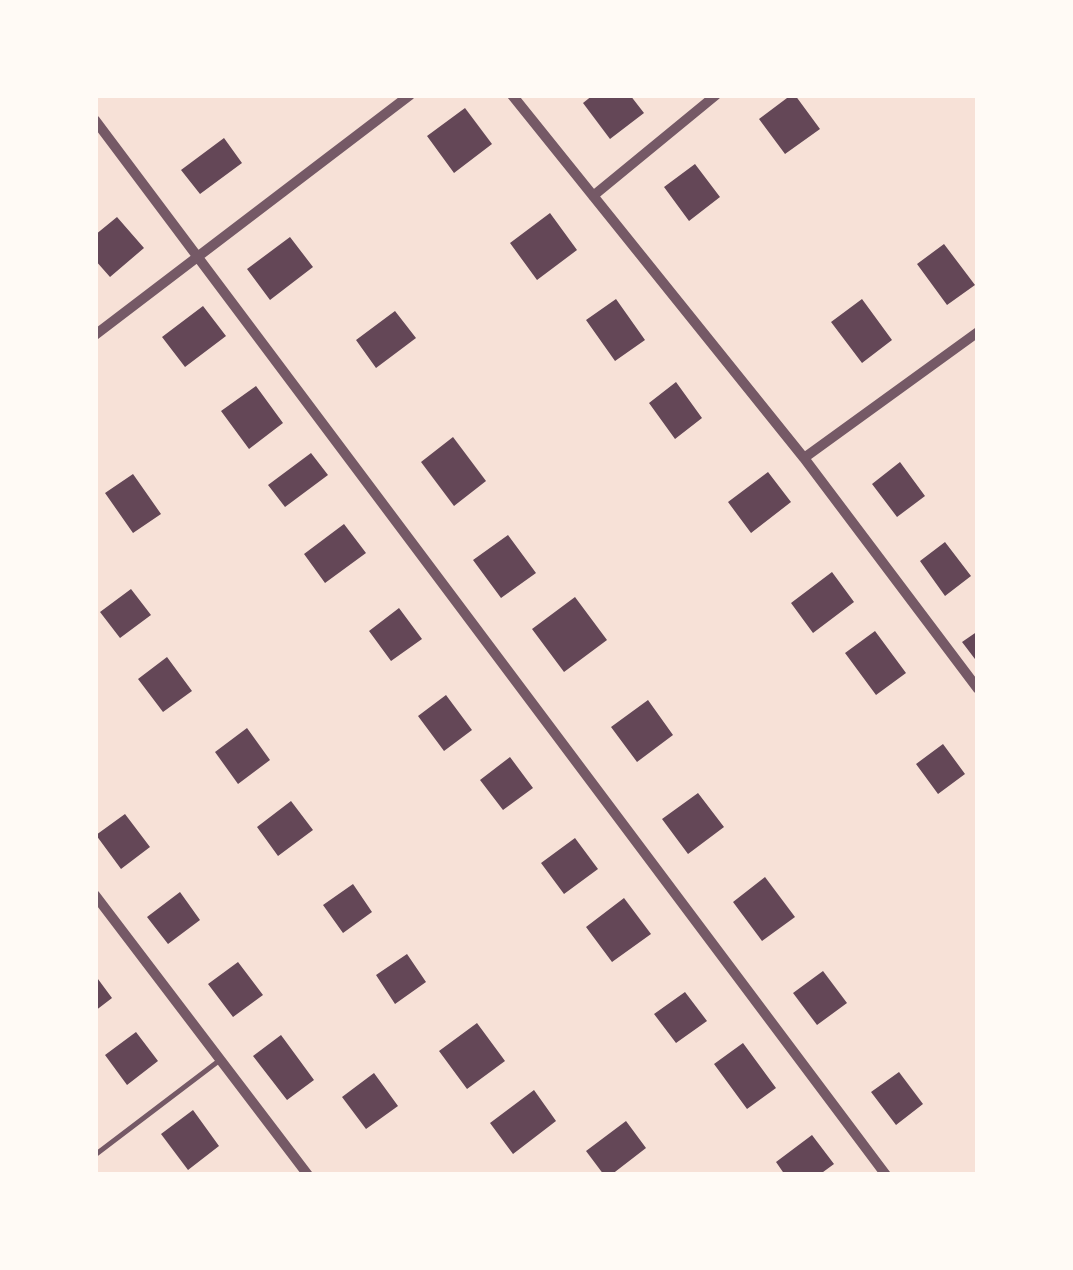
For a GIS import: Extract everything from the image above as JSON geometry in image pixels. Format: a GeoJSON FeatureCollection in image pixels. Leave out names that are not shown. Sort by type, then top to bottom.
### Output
{"type":"FeatureCollection","features":[{"type":"Feature","properties":{"kind":"street"},"geometry":{"type":"LineString","coordinates":[[95,335],[410,95]]}},
{"type":"Feature","properties":{"kind":"street"},"geometry":{"type":"LineString","coordinates":[[512,95],[804,458],[978,689]]}},
{"type":"Feature","properties":{"kind":"street"},"geometry":{"type":"LineString","coordinates":[[593,196],[716,95]]}},
{"type":"Feature","properties":{"kind":"street"},"geometry":{"type":"LineString","coordinates":[[95,120],[886,1175]]}},
{"type":"Feature","properties":{"kind":"street"},"geometry":{"type":"LineString","coordinates":[[804,458],[978,332]]}},
{"type":"Feature","properties":{"kind":"street"},"geometry":{"type":"LineString","coordinates":[[95,896],[308,1175]]}},
{"type":"Feature","properties":{"kind":"lane"},"geometry":{"type":"LineString","coordinates":[[95,1155],[220,1060]]}},
{"type":"Feature","properties":{"kind":"building"},"geometry":{"type":"Polygon","coordinates":[[[593,95],[630,95],[644,113],[610,139],[583,103],[593,95]]]}},
{"type":"Feature","properties":{"kind":"building"},"geometry":{"type":"Polygon","coordinates":[[[795,95],[820,129],[785,154],[759,119],[795,95]]]}},
{"type":"Feature","properties":{"kind":"building"},"geometry":{"type":"Polygon","coordinates":[[[465,108],[492,144],[454,173],[427,136],[465,108]]]}},
{"type":"Feature","properties":{"kind":"building"},"geometry":{"type":"Polygon","coordinates":[[[224,138],[242,163],[200,194],[181,170],[224,138]]]}},
{"type":"Feature","properties":{"kind":"building"},"geometry":{"type":"Polygon","coordinates":[[[695,164],[720,197],[689,221],[664,187],[695,164]]]}},
{"type":"Feature","properties":{"kind":"building"},"geometry":{"type":"Polygon","coordinates":[[[550,213],[577,250],[537,280],[510,243],[550,213]]]}},
{"type":"Feature","properties":{"kind":"building"},"geometry":{"type":"Polygon","coordinates":[[[117,217],[144,248],[110,277],[95,260],[95,235],[117,217]]]}},
{"type":"Feature","properties":{"kind":"building"},"geometry":{"type":"Polygon","coordinates":[[[290,237],[313,267],[270,300],[247,269],[290,237]]]}},
{"type":"Feature","properties":{"kind":"building"},"geometry":{"type":"Polygon","coordinates":[[[944,244],[975,285],[947,305],[917,264],[944,244]]]}},
{"type":"Feature","properties":{"kind":"building"},"geometry":{"type":"Polygon","coordinates":[[[616,299],[645,340],[615,361],[586,320],[616,299]]]}},
{"type":"Feature","properties":{"kind":"building"},"geometry":{"type":"Polygon","coordinates":[[[862,299],[892,340],[862,363],[831,322],[862,299]]]}},
{"type":"Feature","properties":{"kind":"building"},"geometry":{"type":"Polygon","coordinates":[[[203,306],[226,336],[185,367],[162,337],[203,306]]]}},
{"type":"Feature","properties":{"kind":"building"},"geometry":{"type":"Polygon","coordinates":[[[395,311],[416,338],[376,368],[356,340],[395,311]]]}},
{"type":"Feature","properties":{"kind":"building"},"geometry":{"type":"Polygon","coordinates":[[[676,382],[702,418],[675,439],[649,403],[676,382]]]}},
{"type":"Feature","properties":{"kind":"building"},"geometry":{"type":"Polygon","coordinates":[[[256,386],[283,423],[249,449],[221,411],[256,386]]]}},
{"type":"Feature","properties":{"kind":"building"},"geometry":{"type":"Polygon","coordinates":[[[453,437],[486,481],[454,506],[421,462],[453,437]]]}},
{"type":"Feature","properties":{"kind":"building"},"geometry":{"type":"Polygon","coordinates":[[[311,453],[328,475],[285,507],[268,485],[311,453]]]}},
{"type":"Feature","properties":{"kind":"building"},"geometry":{"type":"Polygon","coordinates":[[[900,462],[925,496],[897,517],[872,484],[900,462]]]}},
{"type":"Feature","properties":{"kind":"building"},"geometry":{"type":"Polygon","coordinates":[[[768,472],[791,502],[751,533],[728,502],[768,472]]]}},
{"type":"Feature","properties":{"kind":"building"},"geometry":{"type":"Polygon","coordinates":[[[133,474],[161,514],[133,533],[105,493],[133,474]]]}},
{"type":"Feature","properties":{"kind":"building"},"geometry":{"type":"Polygon","coordinates":[[[344,524],[366,553],[325,583],[304,554],[344,524]]]}},
{"type":"Feature","properties":{"kind":"building"},"geometry":{"type":"Polygon","coordinates":[[[508,535],[536,573],[501,598],[473,560],[508,535]]]}},
{"type":"Feature","properties":{"kind":"building"},"geometry":{"type":"Polygon","coordinates":[[[945,542],[971,576],[945,596],[920,561],[945,542]]]}},
{"type":"Feature","properties":{"kind":"building"},"geometry":{"type":"Polygon","coordinates":[[[832,572],[854,602],[813,633],[791,603],[832,572]]]}},
{"type":"Feature","properties":{"kind":"building"},"geometry":{"type":"Polygon","coordinates":[[[131,589],[151,615],[120,638],[100,612],[131,589]]]}},
{"type":"Feature","properties":{"kind":"building"},"geometry":{"type":"Polygon","coordinates":[[[575,597],[607,640],[564,672],[532,629],[575,597]]]}},
{"type":"Feature","properties":{"kind":"building"},"geometry":{"type":"Polygon","coordinates":[[[399,608],[422,639],[391,661],[369,631],[399,608]]]}},
{"type":"Feature","properties":{"kind":"building"},"geometry":{"type":"Polygon","coordinates":[[[875,631],[906,673],[876,695],[845,653],[875,631]]]}},
{"type":"Feature","properties":{"kind":"building"},"geometry":{"type":"Polygon","coordinates":[[[978,631],[978,663],[962,642],[978,631]]]}},
{"type":"Feature","properties":{"kind":"building"},"geometry":{"type":"Polygon","coordinates":[[[167,657],[192,691],[163,712],[138,679],[167,657]]]}},
{"type":"Feature","properties":{"kind":"building"},"geometry":{"type":"Polygon","coordinates":[[[446,695],[472,730],[444,751],[418,716],[446,695]]]}},
{"type":"Feature","properties":{"kind":"building"},"geometry":{"type":"Polygon","coordinates":[[[648,700],[673,735],[637,762],[611,727],[648,700]]]}},
{"type":"Feature","properties":{"kind":"building"},"geometry":{"type":"Polygon","coordinates":[[[247,728],[270,760],[238,784],[215,752],[247,728]]]}},
{"type":"Feature","properties":{"kind":"building"},"geometry":{"type":"Polygon","coordinates":[[[943,744],[965,774],[938,794],[916,764],[943,744]]]}},
{"type":"Feature","properties":{"kind":"building"},"geometry":{"type":"Polygon","coordinates":[[[510,757],[533,788],[503,810],[480,780],[510,757]]]}},
{"type":"Feature","properties":{"kind":"building"},"geometry":{"type":"Polygon","coordinates":[[[698,793],[724,827],[688,854],[662,819],[698,793]]]}},
{"type":"Feature","properties":{"kind":"building"},"geometry":{"type":"Polygon","coordinates":[[[291,801],[313,830],[278,856],[257,827],[291,801]]]}},
{"type":"Feature","properties":{"kind":"building"},"geometry":{"type":"Polygon","coordinates":[[[125,814],[150,847],[121,869],[96,835],[125,814]]]}},
{"type":"Feature","properties":{"kind":"building"},"geometry":{"type":"Polygon","coordinates":[[[575,838],[598,869],[564,894],[541,863],[575,838]]]}},
{"type":"Feature","properties":{"kind":"building"},"geometry":{"type":"Polygon","coordinates":[[[765,877],[795,917],[762,941],[733,902],[765,877]]]}},
{"type":"Feature","properties":{"kind":"building"},"geometry":{"type":"Polygon","coordinates":[[[353,884],[372,912],[343,933],[323,905],[353,884]]]}},
{"type":"Feature","properties":{"kind":"building"},"geometry":{"type":"Polygon","coordinates":[[[180,892],[200,920],[168,944],[147,917],[180,892]]]}},
{"type":"Feature","properties":{"kind":"building"},"geometry":{"type":"Polygon","coordinates":[[[624,898],[651,934],[612,962],[586,927],[624,898]]]}},
{"type":"Feature","properties":{"kind":"building"},"geometry":{"type":"Polygon","coordinates":[[[407,954],[426,982],[395,1004],[376,975],[407,954]]]}},
{"type":"Feature","properties":{"kind":"building"},"geometry":{"type":"Polygon","coordinates":[[[238,962],[263,995],[233,1017],[208,984],[238,962]]]}},
{"type":"Feature","properties":{"kind":"building"},"geometry":{"type":"Polygon","coordinates":[[[823,971],[847,1003],[817,1025],[793,993],[823,971]]]}},
{"type":"Feature","properties":{"kind":"building"},"geometry":{"type":"Polygon","coordinates":[[[95,975],[112,998],[95,1011],[95,975]]]}},
{"type":"Feature","properties":{"kind":"building"},"geometry":{"type":"Polygon","coordinates":[[[685,992],[707,1021],[676,1043],[654,1014],[685,992]]]}},
{"type":"Feature","properties":{"kind":"building"},"geometry":{"type":"Polygon","coordinates":[[[477,1023],[505,1061],[467,1089],[439,1051],[477,1023]]]}},
{"type":"Feature","properties":{"kind":"building"},"geometry":{"type":"Polygon","coordinates":[[[136,1032],[158,1061],[127,1085],[105,1055],[136,1032]]]}},
{"type":"Feature","properties":{"kind":"building"},"geometry":{"type":"Polygon","coordinates":[[[281,1035],[314,1080],[287,1100],[253,1056],[281,1035]]]}},
{"type":"Feature","properties":{"kind":"building"},"geometry":{"type":"Polygon","coordinates":[[[743,1043],[776,1088],[747,1109],[714,1064],[743,1043]]]}},
{"type":"Feature","properties":{"kind":"building"},"geometry":{"type":"Polygon","coordinates":[[[899,1072],[923,1104],[896,1125],[871,1092],[899,1072]]]}},
{"type":"Feature","properties":{"kind":"building"},"geometry":{"type":"Polygon","coordinates":[[[374,1073],[398,1106],[366,1129],[342,1097],[374,1073]]]}},
{"type":"Feature","properties":{"kind":"building"},"geometry":{"type":"Polygon","coordinates":[[[534,1090],[556,1121],[513,1154],[490,1123],[534,1090]]]}},
{"type":"Feature","properties":{"kind":"building"},"geometry":{"type":"Polygon","coordinates":[[[193,1110],[219,1146],[188,1170],[161,1134],[193,1110]]]}},
{"type":"Feature","properties":{"kind":"building"},"geometry":{"type":"Polygon","coordinates":[[[626,1121],[646,1148],[611,1175],[604,1175],[586,1151],[626,1121]]]}},
{"type":"Feature","properties":{"kind":"building"},"geometry":{"type":"Polygon","coordinates":[[[812,1135],[834,1164],[819,1175],[785,1175],[776,1162],[812,1135]]]}}]}
